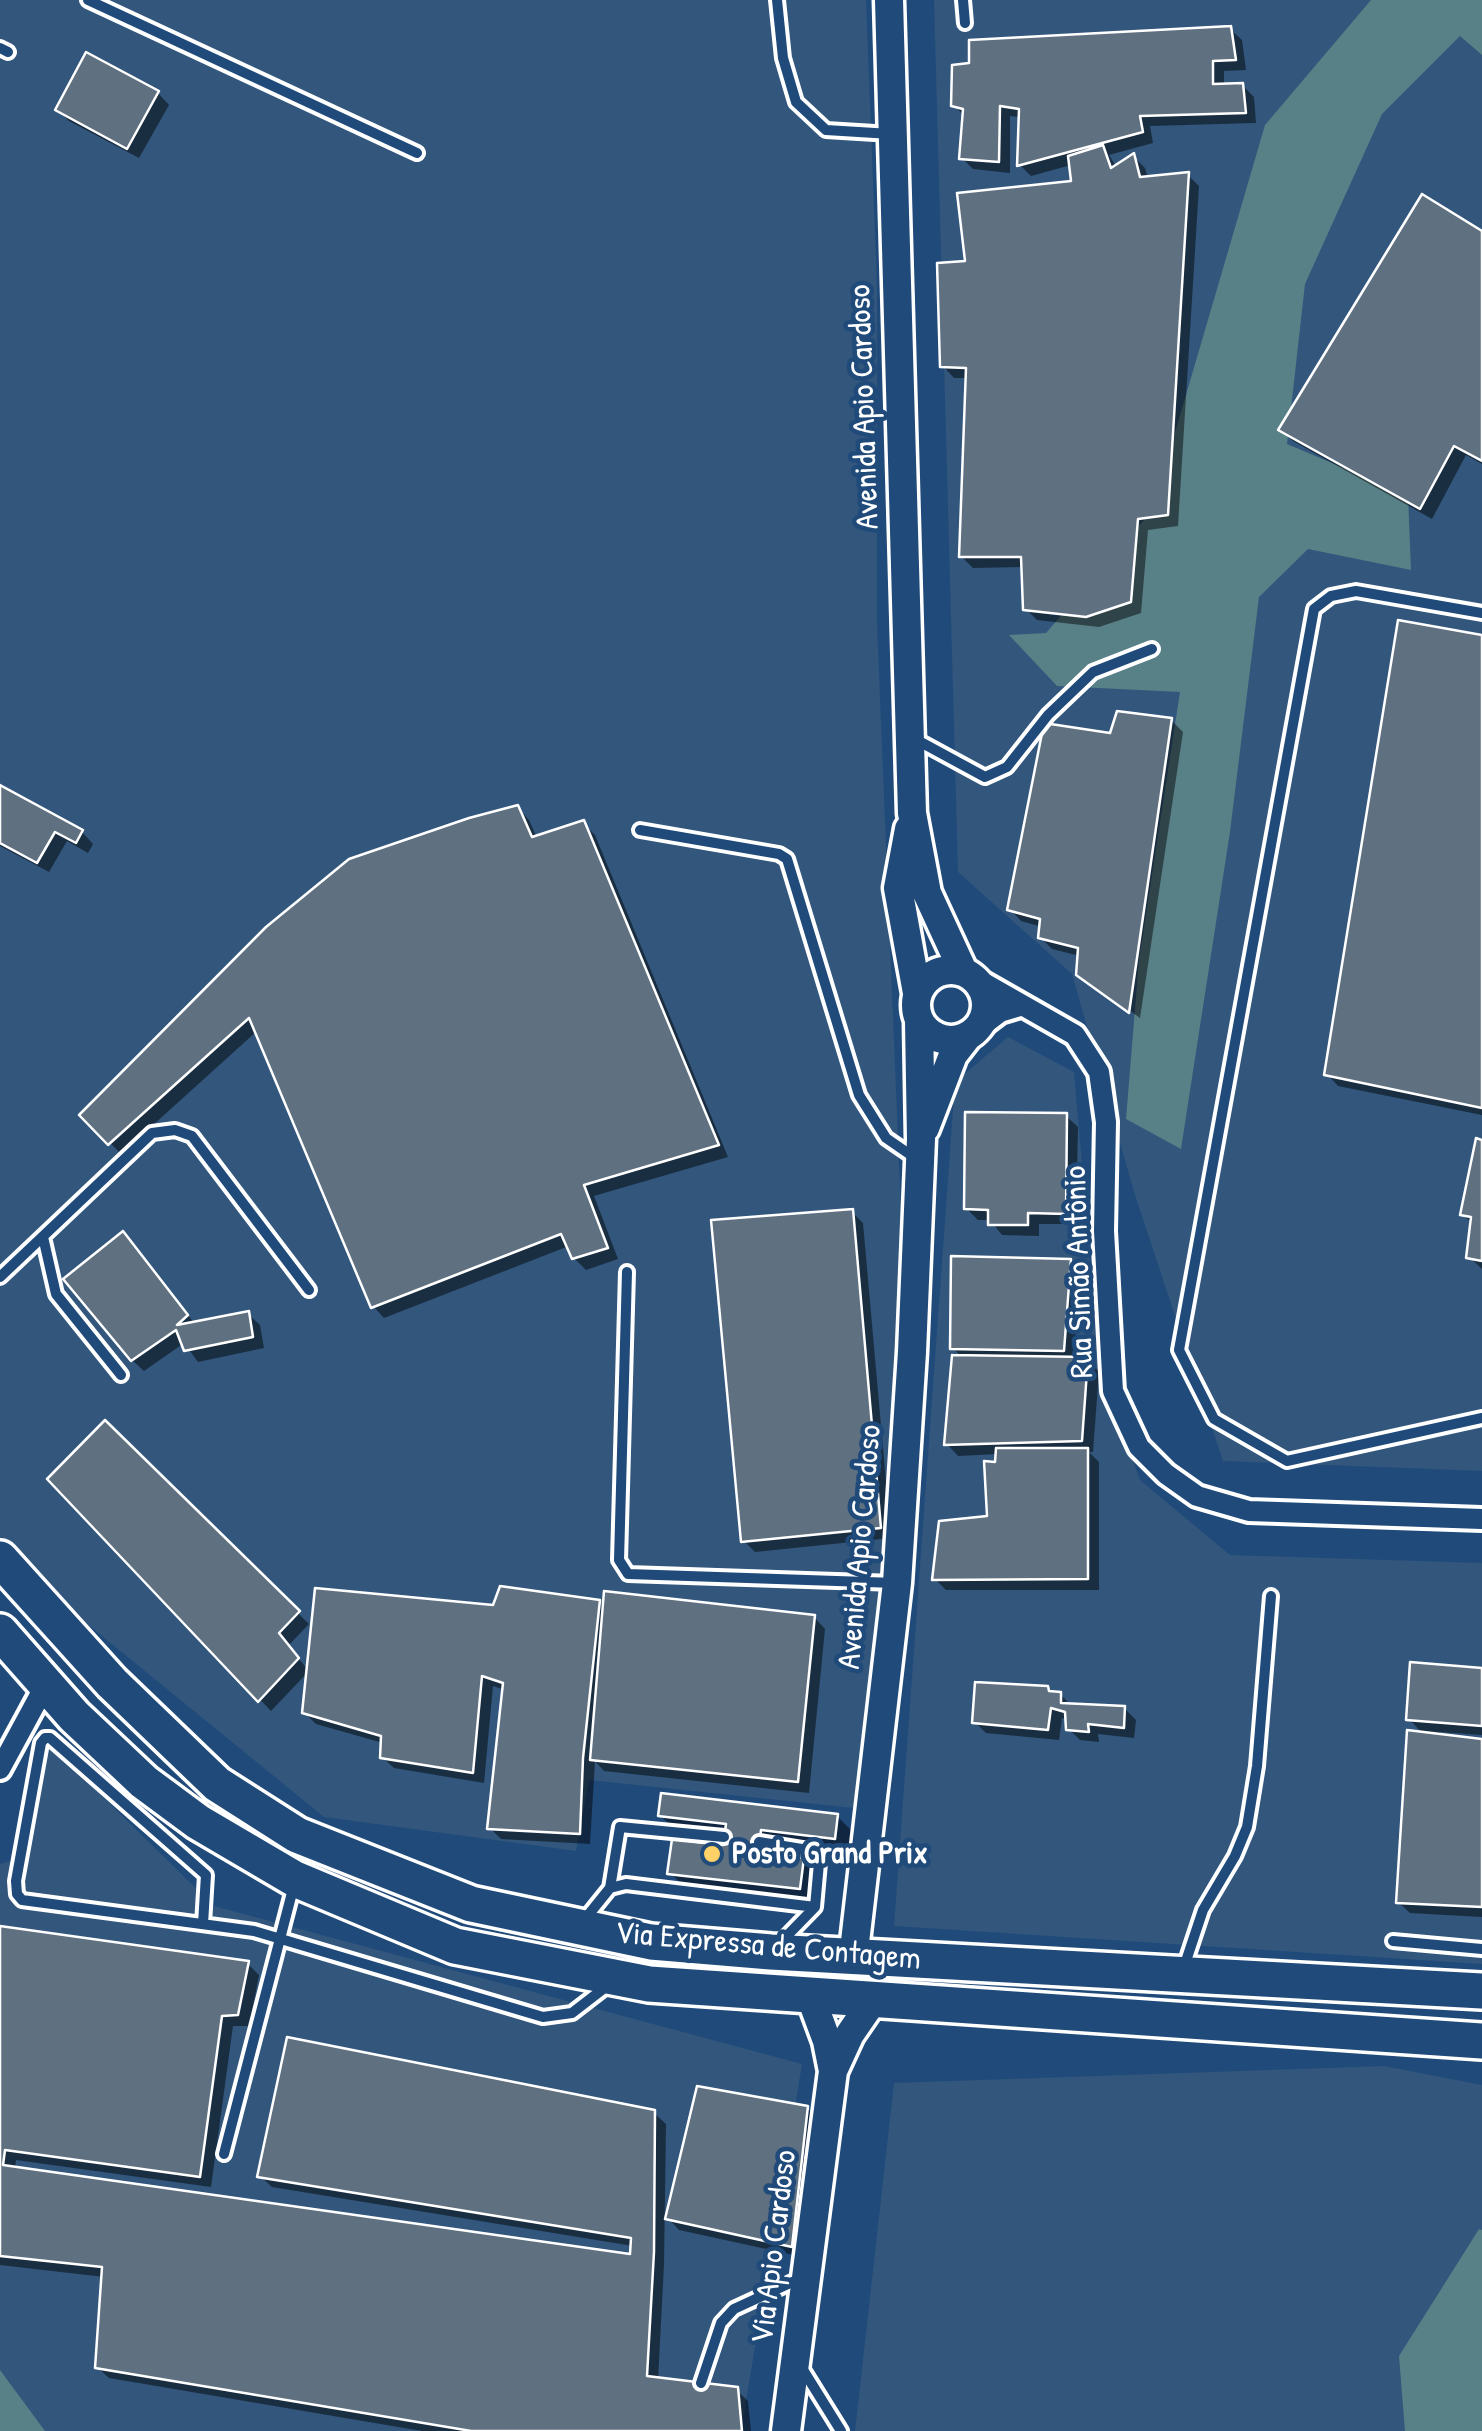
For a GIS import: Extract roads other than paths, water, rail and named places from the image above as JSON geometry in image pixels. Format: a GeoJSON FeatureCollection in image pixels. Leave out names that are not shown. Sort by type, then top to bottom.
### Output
{"type":"FeatureCollection","features":[{"type":"Feature","properties":{"kind":"highway","name":"Via Expressa de Contagem"},"geometry":{"type":"LineString","coordinates":[[0,1559],[112,1683],[218,1784],[297,1835],[471,1904],[650,1942],[852,1959],[1482,1991]]}},
{"type":"Feature","properties":{"kind":"highway","name":"Via Expressa de Contagem"},"geometry":{"type":"LineString","coordinates":[[0,1632],[35,1673],[144,1782],[198,1822],[296,1879],[455,1946],[648,1984],[1482,2041]]}},
{"type":"Feature","properties":{"kind":"street","name":"Avenida Apio Cardoso"},"geometry":{"type":"LineString","coordinates":[[889,0],[912,813],[926,893],[969,974]]}},
{"type":"Feature","properties":{"kind":"street","name":"Avenida Apio Cardoso"},"geometry":{"type":"LineString","coordinates":[[852,1959],[897,1583],[920,1150],[918,1007],[898,888],[912,813]]}},
{"type":"Feature","properties":{"kind":"street"},"geometry":{"type":"LineString","coordinates":[[973,1032],[986,1016],[984,988],[969,974],[935,972],[918,1007],[940,1039],[954,1040],[973,1032],[1000,1012],[1020,1006]]}},
{"type":"Feature","properties":{"kind":"street","name":"Rua Simão Antônio"},"geometry":{"type":"LineString","coordinates":[[969,974],[1075,1035],[1100,1072],[1106,1122],[1104,1231],[1114,1391],[1140,1447],[1166,1474],[1197,1496],[1250,1511],[1482,1519]]}},
{"type":"Feature","properties":{"kind":"street","name":"Avenida Apio Cardoso"},"geometry":{"type":"LineString","coordinates":[[920,1150],[953,1055],[973,1032]]}},
{"type":"Feature","properties":{"kind":"street"},"geometry":{"type":"LineString","coordinates":[[0,1769],[35,1673]]}},
{"type":"Feature","properties":{"kind":"street","name":"Via Apio Cardoso"},"geometry":{"type":"LineString","coordinates":[[810,1995],[827,2040],[833,2071]]}},
{"type":"Feature","properties":{"kind":"street","name":"Via Apio Cardoso"},"geometry":{"type":"LineString","coordinates":[[786,2431],[833,2071],[850,2034],[874,1999]]}},
{"type":"Feature","properties":{"kind":"lane"},"geometry":{"type":"LineString","coordinates":[[88,0],[418,152]]}},
{"type":"Feature","properties":{"kind":"lane"},"geometry":{"type":"LineString","coordinates":[[777,0],[783,58],[796,102],[826,130],[892,134]]}},
{"type":"Feature","properties":{"kind":"lane"},"geometry":{"type":"LineString","coordinates":[[964,0],[965,24]]}},
{"type":"Feature","properties":{"kind":"lane"},"geometry":{"type":"LineString","coordinates":[[1482,614],[1356,591],[1331,596],[1314,608],[1180,1350],[1214,1419],[1287,1461],[1482,1418]]}},
{"type":"Feature","properties":{"kind":"lane"},"geometry":{"type":"LineString","coordinates":[[910,736],[985,777],[1007,767],[1048,715],[1093,672],[1152,649]]}},
{"type":"Feature","properties":{"kind":"lane"},"geometry":{"type":"LineString","coordinates":[[640,830],[787,858],[859,1095],[886,1138],[920,1150]]}},
{"type":"Feature","properties":{"kind":"lane"},"geometry":{"type":"LineString","coordinates":[[0,1277],[152,1133],[176,1130],[192,1136],[309,1290]]}},
{"type":"Feature","properties":{"kind":"lane"},"geometry":{"type":"LineString","coordinates":[[43,1237],[56,1294],[121,1375]]}},
{"type":"Feature","properties":{"kind":"lane"},"geometry":{"type":"LineString","coordinates":[[626,1272],[619,1560],[628,1574],[897,1583]]}},
{"type":"Feature","properties":{"kind":"lane"},"geometry":{"type":"LineString","coordinates":[[1182,1976],[1203,1910],[1247,1827],[1257,1766],[1271,1596]]}},
{"type":"Feature","properties":{"kind":"lane"},"geometry":{"type":"LineString","coordinates":[[204,1924],[206,1875],[50,1738],[45,1738],[22,1847],[17,1894],[22,1900],[204,1924],[254,1930],[543,2017],[572,2013],[618,1978]]}},
{"type":"Feature","properties":{"kind":"lane"},"geometry":{"type":"LineString","coordinates":[[579,1927],[610,1888],[620,1827],[724,1837]]}},
{"type":"Feature","properties":{"kind":"lane"},"geometry":{"type":"LineString","coordinates":[[760,1842],[820,1852],[814,1906],[771,1952]]}},
{"type":"Feature","properties":{"kind":"lane"},"geometry":{"type":"LineString","coordinates":[[224,2154],[296,1879]]}},
{"type":"Feature","properties":{"kind":"lane"},"geometry":{"type":"LineString","coordinates":[[610,1888],[626,1884],[814,1906]]}},
{"type":"Feature","properties":{"kind":"lane"},"geometry":{"type":"LineString","coordinates":[[1392,1940],[1482,1949]]}},
{"type":"Feature","properties":{"kind":"lane"},"geometry":{"type":"LineString","coordinates":[[700,2382],[720,2323],[734,2310],[807,2275]]}},
{"type":"Feature","properties":{"kind":"lane"},"geometry":{"type":"LineString","coordinates":[[796,2360],[841,2431]]}},
{"type":"Feature","properties":{"kind":"place","name":"Posto Grand Prix"},"geometry":{"type":"Point","coordinates":[712,1854]}}]}
